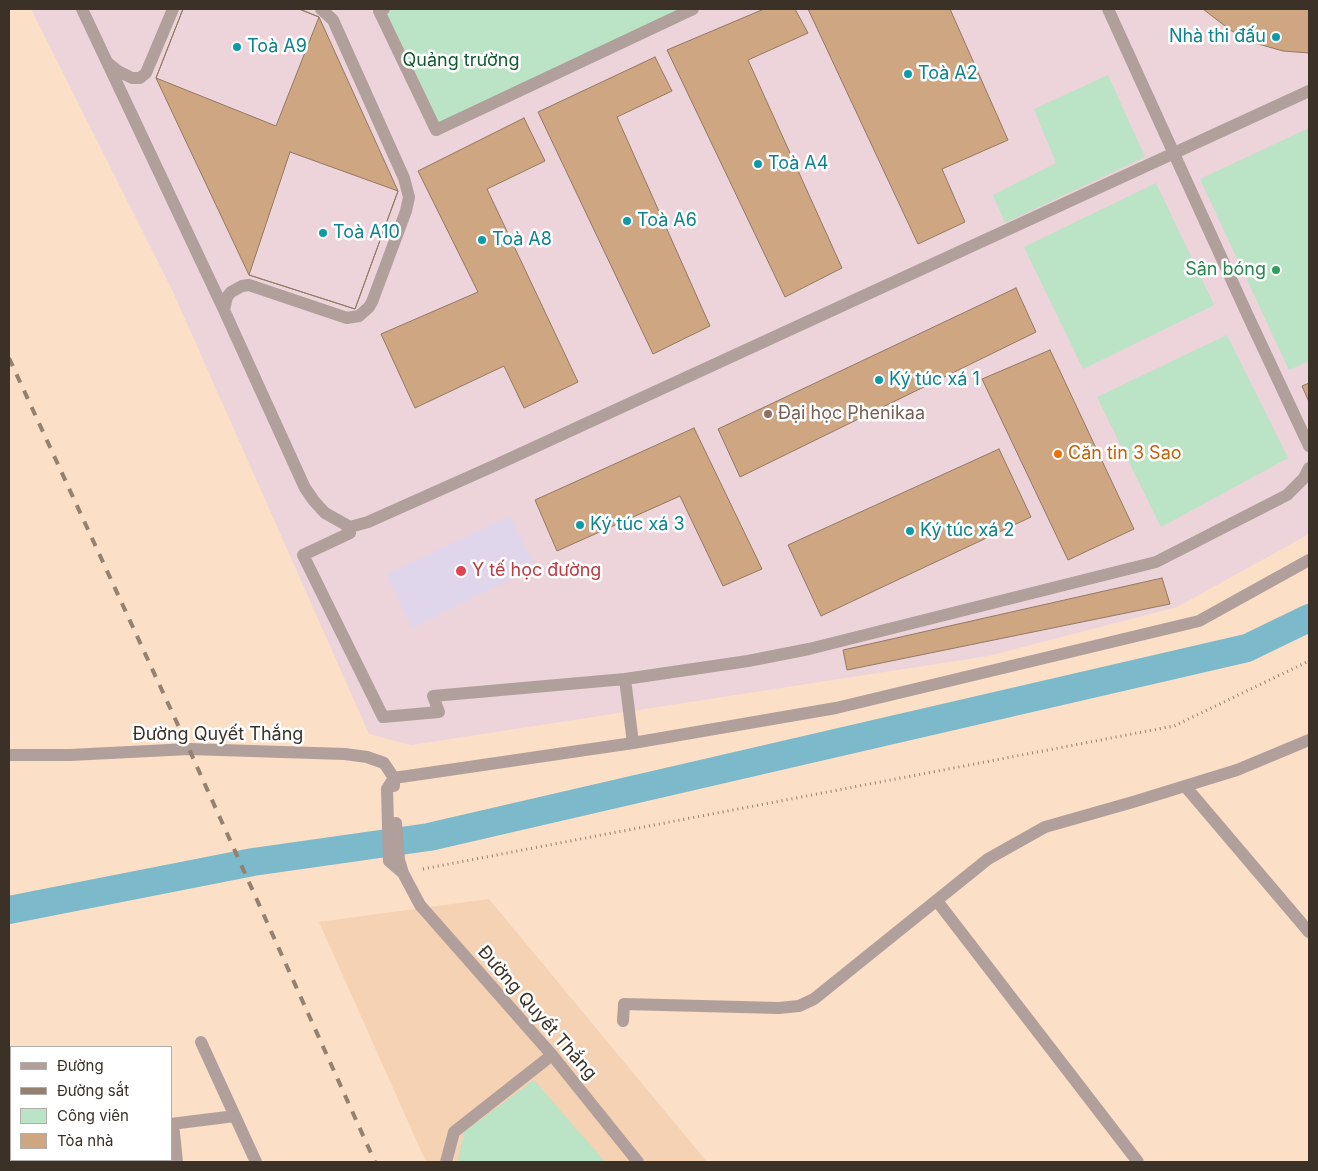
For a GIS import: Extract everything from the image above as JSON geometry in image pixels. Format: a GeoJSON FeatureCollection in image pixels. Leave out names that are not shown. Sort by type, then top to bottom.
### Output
{"type":"FeatureCollection","features":[{"type":"Feature","properties":{"kind":"street"},"geometry":{"type":"LineString","coordinates":[[82,9],[224,310],[305,488],[325,513],[350,527],[368,522],[490,468],[1309,91]]}},
{"type":"Feature","properties":{"kind":"street"},"geometry":{"type":"LineString","coordinates":[[106,61],[118,71],[132,78],[140,78],[146,73],[173,9]]}},
{"type":"Feature","properties":{"kind":"street"},"geometry":{"type":"LineString","coordinates":[[224,310],[227,297],[231,292],[242,286],[249,285],[347,318],[359,316],[372,302],[406,211],[408,197],[404,178],[333,20],[321,9]]}},
{"type":"Feature","properties":{"kind":"street"},"geometry":{"type":"LineString","coordinates":[[384,9],[379,11],[436,130],[693,9]]}},
{"type":"Feature","properties":{"kind":"street"},"geometry":{"type":"LineString","coordinates":[[1108,9],[1309,446]]}},
{"type":"Feature","properties":{"kind":"street"},"geometry":{"type":"LineString","coordinates":[[346,525],[350,533],[303,555],[383,717],[439,712],[433,696],[625,679],[748,661],[809,648],[1156,562],[1287,495],[1304,478],[1309,468]]}},
{"type":"Feature","properties":{"kind":"street"},"geometry":{"type":"LineString","coordinates":[[390,783],[634,744],[836,708],[1200,621],[1309,560]]}},
{"type":"Feature","properties":{"kind":"street"},"geometry":{"type":"LineString","coordinates":[[625,679],[634,744]]}},
{"type":"Feature","properties":{"kind":"street"},"geometry":{"type":"LineString","coordinates":[[623,1021],[624,1004],[778,1008],[799,1006],[814,1000],[988,860],[1044,827],[1237,770],[1309,740]]}},
{"type":"Feature","properties":{"kind":"street","name":"Đường Quyết Thắng"},"geometry":{"type":"LineString","coordinates":[[9,755],[70,755],[189,750],[345,754],[367,757],[384,763],[390,783]]}},
{"type":"Feature","properties":{"kind":"street"},"geometry":{"type":"LineString","coordinates":[[390,783],[394,803],[394,860]]}},
{"type":"Feature","properties":{"kind":"street"},"geometry":{"type":"LineString","coordinates":[[390,783],[394,860]]}},
{"type":"Feature","properties":{"kind":"street"},"geometry":{"type":"LineString","coordinates":[[1185,786],[1309,932]]}},
{"type":"Feature","properties":{"kind":"street","name":"Đường Quyết Thắng"},"geometry":{"type":"LineString","coordinates":[[394,860],[420,905],[552,1055],[638,1162]]}},
{"type":"Feature","properties":{"kind":"street"},"geometry":{"type":"LineString","coordinates":[[937,901],[1138,1162]]}},
{"type":"Feature","properties":{"kind":"street"},"geometry":{"type":"LineString","coordinates":[[201,1042],[256,1162]]}},
{"type":"Feature","properties":{"kind":"street"},"geometry":{"type":"LineString","coordinates":[[446,1162],[454,1132],[552,1055]]}},
{"type":"Feature","properties":{"kind":"street"},"geometry":{"type":"LineString","coordinates":[[177,1162],[172,1124],[235,1116]]}},
{"type":"Feature","properties":{"kind":"path"},"geometry":{"type":"LineString","coordinates":[[403,873],[1174,726],[1309,661]]}},
{"type":"Feature","properties":{"kind":"shaded area","name":"Đại học Phenikaa"},"geometry":{"type":"Polygon","coordinates":[[[31,9],[1309,9],[1309,534],[1177,607],[988,656],[411,745],[369,734],[174,294],[31,9]]]}},
{"type":"Feature","properties":{"kind":"shaded area","name":"Y tế học đường"},"geometry":{"type":"Polygon","coordinates":[[[510,516],[535,567],[412,628],[387,574],[510,516]]]}},
{"type":"Feature","properties":{"kind":"shaded area"},"geometry":{"type":"Polygon","coordinates":[[[489,899],[707,1162],[426,1162],[319,922],[489,899]]]}},
{"type":"Feature","properties":{"kind":"green space","name":"Quảng trường"},"geometry":{"type":"Polygon","coordinates":[[[384,9],[693,9],[436,130],[384,9]]]}},
{"type":"Feature","properties":{"kind":"green space"},"geometry":{"type":"Polygon","coordinates":[[[1108,75],[1145,157],[1005,223],[993,195],[1056,163],[1034,109],[1108,75]]]}},
{"type":"Feature","properties":{"kind":"green space","name":"Sân bóng"},"geometry":{"type":"Polygon","coordinates":[[[1309,128],[1309,361],[1289,370],[1200,179],[1309,128]]]}},
{"type":"Feature","properties":{"kind":"green space"},"geometry":{"type":"Polygon","coordinates":[[[1156,183],[1214,305],[1083,369],[1024,247],[1156,183]]]}},
{"type":"Feature","properties":{"kind":"green space"},"geometry":{"type":"Polygon","coordinates":[[[1227,335],[1288,458],[1161,527],[1097,397],[1227,335]]]}},
{"type":"Feature","properties":{"kind":"green space"},"geometry":{"type":"Polygon","coordinates":[[[534,1080],[605,1162],[459,1162],[464,1132],[534,1080]]]}},
{"type":"Feature","properties":{"kind":"building"},"geometry":{"type":"Polygon","coordinates":[[[183,9],[299,9],[319,17],[398,191],[355,309],[249,275],[156,78],[183,9]]]}},
{"type":"Feature","properties":{"kind":"building","name":"Toà A9"},"geometry":{"type":"Polygon","coordinates":[[[183,9],[299,9],[319,17],[276,126],[156,78],[183,9]]]}},
{"type":"Feature","properties":{"kind":"building","name":"Toà A4"},"geometry":{"type":"Polygon","coordinates":[[[764,9],[795,9],[808,33],[748,60],[842,268],[785,297],[667,50],[764,9]]]}},
{"type":"Feature","properties":{"kind":"building","name":"Toà A2"},"geometry":{"type":"Polygon","coordinates":[[[808,9],[950,9],[1008,140],[942,169],[965,222],[918,244],[808,9]]]}},
{"type":"Feature","properties":{"kind":"building","name":"Nhà thi đấu"},"geometry":{"type":"Polygon","coordinates":[[[1203,9],[1309,9],[1309,53],[1283,51],[1255,43],[1230,30],[1203,9]]]}},
{"type":"Feature","properties":{"kind":"building","name":"Toà A6"},"geometry":{"type":"Polygon","coordinates":[[[655,57],[672,91],[617,117],[710,326],[653,354],[538,112],[655,57]]]}},
{"type":"Feature","properties":{"kind":"building","name":"Toà A8"},"geometry":{"type":"Polygon","coordinates":[[[524,118],[545,161],[487,189],[578,382],[524,408],[504,366],[415,408],[381,334],[478,292],[418,171],[524,118]]]}},
{"type":"Feature","properties":{"kind":"building","name":"Toà A10"},"geometry":{"type":"Polygon","coordinates":[[[290,152],[398,191],[355,309],[249,275],[290,152]]]}},
{"type":"Feature","properties":{"kind":"building","name":"Ký túc xá 1"},"geometry":{"type":"Polygon","coordinates":[[[1016,288],[1036,332],[740,477],[718,429],[1016,288]]]}},
{"type":"Feature","properties":{"kind":"building","name":"Căn tin 3 Sao"},"geometry":{"type":"Polygon","coordinates":[[[1050,350],[1134,529],[1068,560],[982,379],[1050,350]]]}},
{"type":"Feature","properties":{"kind":"building"},"geometry":{"type":"Polygon","coordinates":[[[1309,383],[1309,402],[1302,386],[1309,383]]]}},
{"type":"Feature","properties":{"kind":"building","name":"Ký túc xá 3"},"geometry":{"type":"Polygon","coordinates":[[[694,428],[762,569],[723,586],[680,496],[557,551],[535,500],[694,428]]]}},
{"type":"Feature","properties":{"kind":"building","name":"Ký túc xá 2"},"geometry":{"type":"Polygon","coordinates":[[[999,449],[1031,517],[821,616],[788,545],[999,449]]]}},
{"type":"Feature","properties":{"kind":"building"},"geometry":{"type":"Polygon","coordinates":[[[1162,578],[1170,604],[847,670],[843,650],[1162,578]]]}},
{"type":"Feature","properties":{"kind":"building"},"geometry":{"type":"Polygon","coordinates":[[[9,1141],[10,1161],[102,1161],[102,1162],[9,1162],[9,1141]]]}},
{"type":"Feature","properties":{"kind":"waterway"},"geometry":{"type":"LineString","coordinates":[[9,910],[253,862],[429,837],[1247,648],[1309,618]]}},
{"type":"Feature","properties":{"kind":"railway"},"geometry":{"type":"LineString","coordinates":[[9,358],[189,749],[375,1162]]}},
{"type":"Feature","properties":{"kind":"place","name":"Nhà thi đấu"},"geometry":{"type":"Point","coordinates":[1276,37]}},
{"type":"Feature","properties":{"kind":"place","name":"Toà A9"},"geometry":{"type":"Point","coordinates":[237,47]}},
{"type":"Feature","properties":{"kind":"place","name":"Toà A2"},"geometry":{"type":"Point","coordinates":[908,74]}},
{"type":"Feature","properties":{"kind":"place","name":"Toà A4"},"geometry":{"type":"Point","coordinates":[758,164]}},
{"type":"Feature","properties":{"kind":"place","name":"Toà A6"},"geometry":{"type":"Point","coordinates":[627,221]}},
{"type":"Feature","properties":{"kind":"place","name":"Toà A10"},"geometry":{"type":"Point","coordinates":[323,233]}},
{"type":"Feature","properties":{"kind":"place","name":"Toà A8"},"geometry":{"type":"Point","coordinates":[482,240]}},
{"type":"Feature","properties":{"kind":"place","name":"Sân bóng"},"geometry":{"type":"Point","coordinates":[1276,270]}},
{"type":"Feature","properties":{"kind":"place","name":"Ký túc xá 1"},"geometry":{"type":"Point","coordinates":[879,380]}},
{"type":"Feature","properties":{"kind":"place","name":"Đại học Phenikaa"},"geometry":{"type":"Point","coordinates":[768,414]}},
{"type":"Feature","properties":{"kind":"place","name":"Căn tin 3 Sao"},"geometry":{"type":"Point","coordinates":[1058,454]}},
{"type":"Feature","properties":{"kind":"place","name":"Ký túc xá 3"},"geometry":{"type":"Point","coordinates":[580,525]}},
{"type":"Feature","properties":{"kind":"place","name":"Ký túc xá 2"},"geometry":{"type":"Point","coordinates":[910,531]}},
{"type":"Feature","properties":{"kind":"place","name":"Y tế học đường"},"geometry":{"type":"Point","coordinates":[461,571]}}]}
